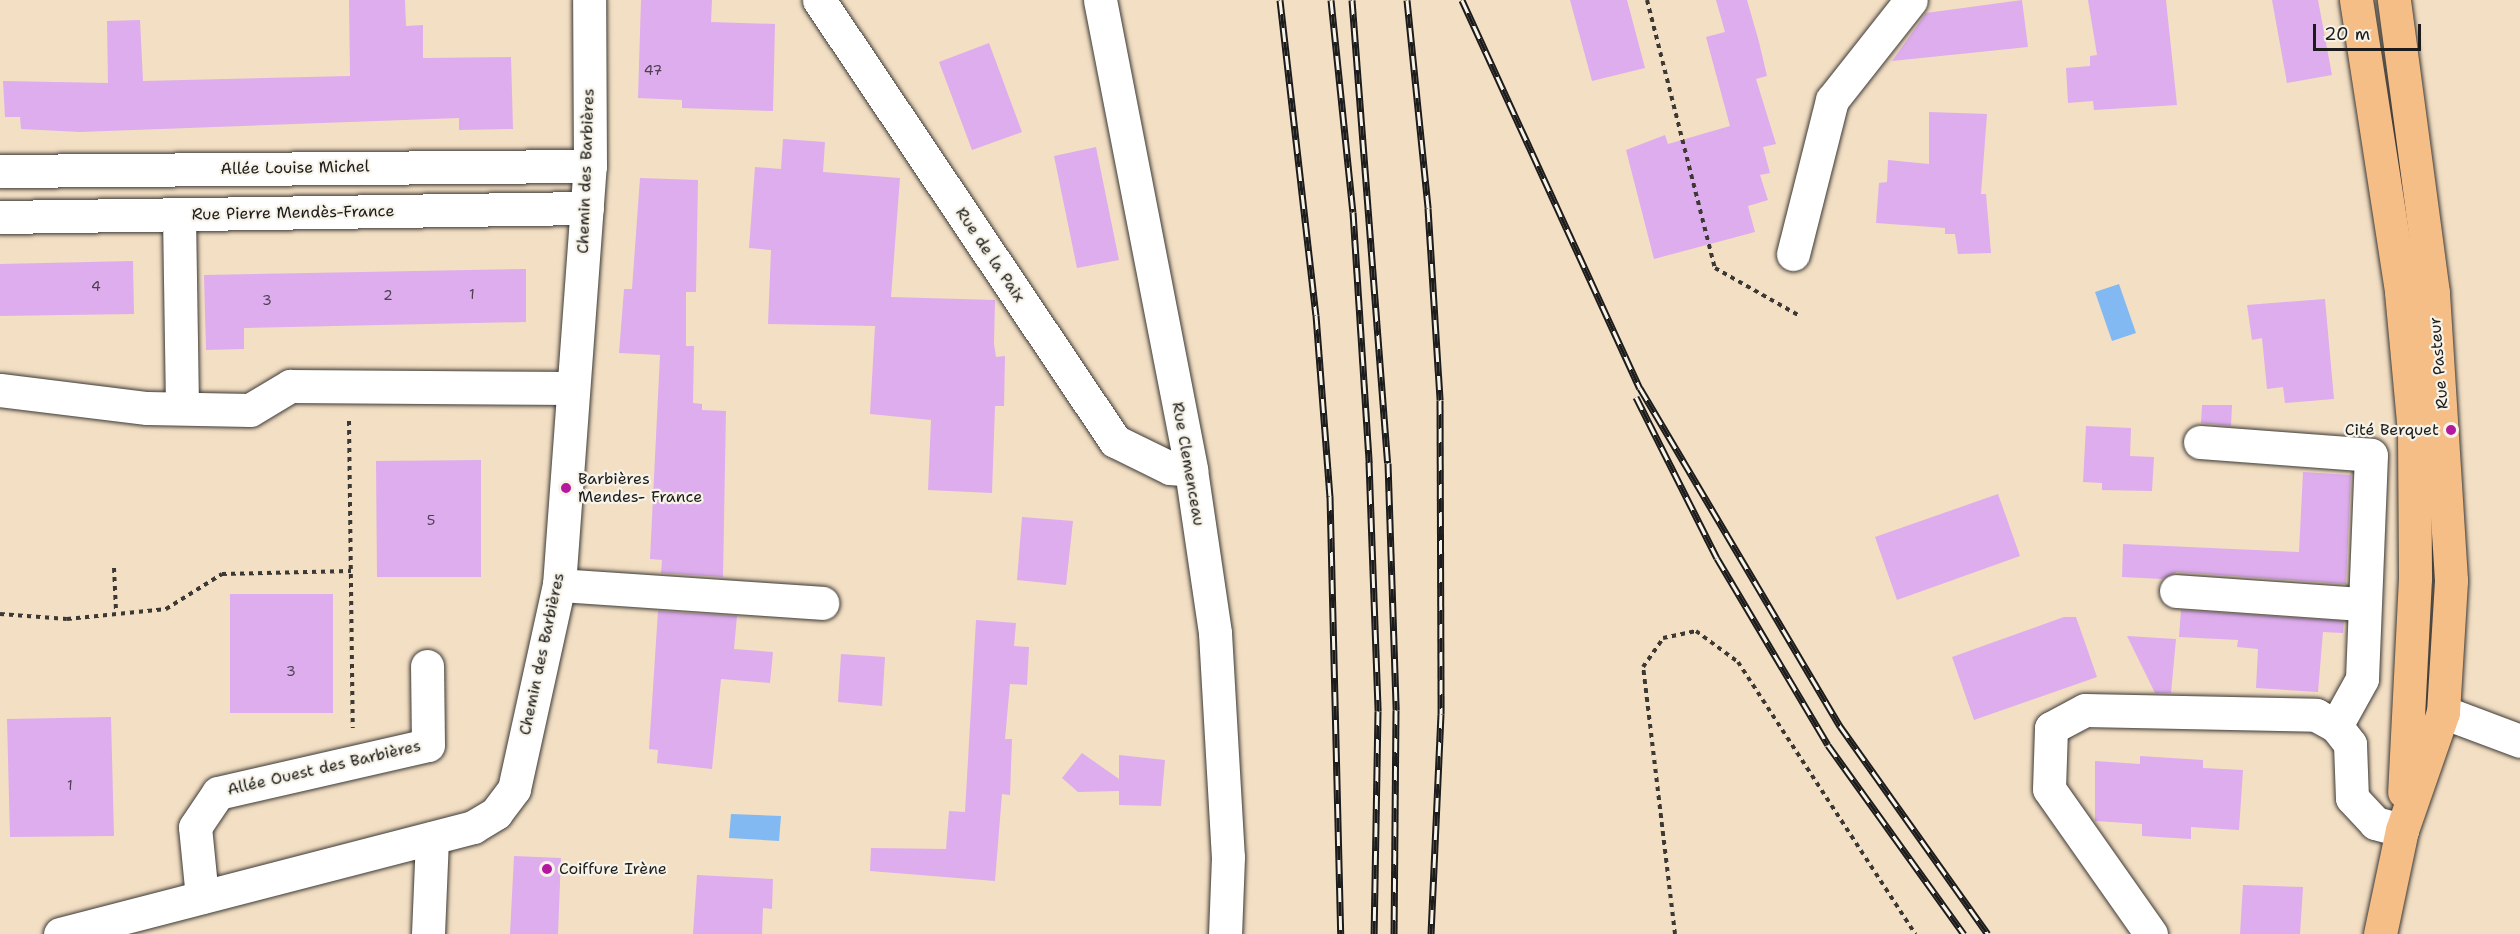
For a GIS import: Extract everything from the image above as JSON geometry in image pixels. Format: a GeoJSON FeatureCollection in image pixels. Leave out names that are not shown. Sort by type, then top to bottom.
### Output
{"type":"FeatureCollection","features":[{"type":"Feature","properties":{"kind":"main road","name":"Rue Pasteur"},"geometry":{"type":"LineString","coordinates":[[2356,0],[2401,292],[2414,431],[2415,578],[2402,830]]}},
{"type":"Feature","properties":{"kind":"main road","name":"Rue Pasteur"},"geometry":{"type":"LineString","coordinates":[[2380,934],[2402,830],[2443,712],[2451,580],[2445,430],[2394,0]]}},
{"type":"Feature","properties":{"kind":"street","name":"Chemin des Barbières"},"geometry":{"type":"LineString","coordinates":[[60,934],[473,827],[496,813],[514,789],[559,585],[590,166],[589,0]]}},
{"type":"Feature","properties":{"kind":"street","name":"Rue de la Paix"},"geometry":{"type":"LineString","coordinates":[[819,0],[1115,441],[1170,468],[1191,470]]}},
{"type":"Feature","properties":{"kind":"street","name":"Rue Clemenceau"},"geometry":{"type":"LineString","coordinates":[[1100,0],[1191,470],[1215,633],[1228,857],[1225,934]]}},
{"type":"Feature","properties":{"kind":"street"},"geometry":{"type":"LineString","coordinates":[[1793,254],[1833,100],[1911,0]]}},
{"type":"Feature","properties":{"kind":"street","name":"Allée Louise Michel"},"geometry":{"type":"LineString","coordinates":[[0,171],[590,166]]}},
{"type":"Feature","properties":{"kind":"street","name":"Rue Pierre Mendès-France"},"geometry":{"type":"LineString","coordinates":[[0,217],[587,208]]}},
{"type":"Feature","properties":{"kind":"street"},"geometry":{"type":"LineString","coordinates":[[179,215],[182,408]]}},
{"type":"Feature","properties":{"kind":"street"},"geometry":{"type":"LineString","coordinates":[[0,390],[182,408],[250,410],[290,386],[573,388]]}},
{"type":"Feature","properties":{"kind":"street"},"geometry":{"type":"LineString","coordinates":[[2200,442],[2371,455],[2363,604],[2362,679],[2336,726]]}},
{"type":"Feature","properties":{"kind":"street"},"geometry":{"type":"LineString","coordinates":[[559,585],[822,603]]}},
{"type":"Feature","properties":{"kind":"street"},"geometry":{"type":"LineString","coordinates":[[2176,591],[2363,604]]}},
{"type":"Feature","properties":{"kind":"street","name":"Allée Ouest des Barbières"},"geometry":{"type":"LineString","coordinates":[[202,897],[195,827],[218,793],[428,745],[427,666]]}},
{"type":"Feature","properties":{"kind":"street"},"geometry":{"type":"LineString","coordinates":[[2151,934],[2049,789],[2051,728],[2085,710],[2316,714],[2336,726],[2350,744],[2352,798],[2375,823],[2402,830]]}},
{"type":"Feature","properties":{"kind":"street"},"geometry":{"type":"LineString","coordinates":[[2443,712],[2520,741]]}},
{"type":"Feature","properties":{"kind":"street"},"geometry":{"type":"LineString","coordinates":[[428,934],[432,838]]}},
{"type":"Feature","properties":{"kind":"path"},"geometry":{"type":"LineString","coordinates":[[1647,0],[1715,268],[1798,315]]}},
{"type":"Feature","properties":{"kind":"path"},"geometry":{"type":"LineString","coordinates":[[349,386],[353,762]]}},
{"type":"Feature","properties":{"kind":"path"},"geometry":{"type":"LineString","coordinates":[[114,568],[116,610]]}},
{"type":"Feature","properties":{"kind":"path"},"geometry":{"type":"LineString","coordinates":[[0,614],[67,619],[116,610],[166,609],[222,574],[351,571]]}},
{"type":"Feature","properties":{"kind":"path"},"geometry":{"type":"LineString","coordinates":[[1675,934],[1643,667],[1663,638],[1696,631],[1738,662],[1915,934]]}},
{"type":"Feature","properties":{"kind":"water"},"geometry":{"type":"Polygon","coordinates":[[[2119,284],[2136,333],[2112,341],[2095,292],[2119,284]]]}},
{"type":"Feature","properties":{"kind":"water"},"geometry":{"type":"Polygon","coordinates":[[[731,814],[781,816],[779,841],[729,838],[731,814]]]}},
{"type":"Feature","properties":{"kind":"building"},"geometry":{"type":"Polygon","coordinates":[[[349,0],[405,0],[406,26],[423,25],[423,58],[511,57],[513,129],[459,130],[459,118],[80,132],[21,129],[20,117],[5,117],[3,81],[108,83],[107,21],[140,20],[143,81],[350,76],[349,0]]]}},
{"type":"Feature","properties":{"kind":"building"},"geometry":{"type":"Polygon","coordinates":[[[641,0],[712,0],[711,22],[775,24],[773,111],[682,108],[682,100],[638,98],[641,0]]]}},
{"type":"Feature","properties":{"kind":"building"},"geometry":{"type":"Polygon","coordinates":[[[1570,0],[1627,0],[1645,68],[1592,81],[1570,0]]]}},
{"type":"Feature","properties":{"kind":"building"},"geometry":{"type":"Polygon","coordinates":[[[1716,0],[1747,0],[1759,42],[1767,76],[1756,79],[1776,144],[1763,147],[1770,173],[1760,175],[1768,200],[1748,206],[1755,232],[1654,259],[1626,150],[1665,135],[1668,144],[1730,126],[1706,37],[1725,32],[1716,0]]]}},
{"type":"Feature","properties":{"kind":"building"},"geometry":{"type":"Polygon","coordinates":[[[2022,0],[2028,47],[1892,61],[1926,13],[2022,0]]]}},
{"type":"Feature","properties":{"kind":"building"},"geometry":{"type":"Polygon","coordinates":[[[2088,0],[2166,0],[2177,105],[2094,110],[2093,101],[2068,103],[2066,68],[2090,66],[2090,56],[2097,55],[2088,0]]]}},
{"type":"Feature","properties":{"kind":"building"},"geometry":{"type":"Polygon","coordinates":[[[2272,0],[2318,0],[2332,75],[2287,83],[2272,0]]]}},
{"type":"Feature","properties":{"kind":"building"},"geometry":{"type":"Polygon","coordinates":[[[989,43],[1022,132],[972,150],[939,62],[989,43]]]}},
{"type":"Feature","properties":{"kind":"building"},"geometry":{"type":"Polygon","coordinates":[[[1929,112],[1987,114],[1981,194],[1986,194],[1991,253],[1958,254],[1955,234],[1945,234],[1945,228],[1876,223],[1879,183],[1887,182],[1888,160],[1929,164],[1929,112]]]}},
{"type":"Feature","properties":{"kind":"building"},"geometry":{"type":"Polygon","coordinates":[[[783,139],[825,142],[823,172],[900,178],[891,297],[995,300],[996,357],[1005,356],[1004,406],[995,406],[992,493],[928,490],[931,420],[870,414],[875,326],[768,324],[771,250],[749,248],[755,167],[781,169],[783,139]]]}},
{"type":"Feature","properties":{"kind":"building"},"geometry":{"type":"Polygon","coordinates":[[[1096,147],[1119,260],[1077,268],[1054,156],[1096,147]]]}},
{"type":"Feature","properties":{"kind":"building"},"geometry":{"type":"Polygon","coordinates":[[[640,178],[698,180],[696,292],[686,292],[686,346],[694,346],[693,403],[702,404],[702,410],[726,411],[723,577],[661,573],[662,560],[650,559],[660,355],[619,353],[624,289],[632,289],[640,178]]]}},
{"type":"Feature","properties":{"kind":"building"},"geometry":{"type":"Polygon","coordinates":[[[133,261],[134,314],[0,316],[0,264],[133,261]]]}},
{"type":"Feature","properties":{"kind":"building"},"geometry":{"type":"Polygon","coordinates":[[[526,269],[526,322],[244,328],[244,349],[206,350],[204,275],[526,269]]]}},
{"type":"Feature","properties":{"kind":"building"},"geometry":{"type":"Polygon","coordinates":[[[2325,299],[2334,399],[2285,403],[2283,387],[2267,389],[2262,338],[2252,340],[2247,305],[2325,299]]]}},
{"type":"Feature","properties":{"kind":"building"},"geometry":{"type":"Polygon","coordinates":[[[2202,405],[2232,405],[2231,426],[2201,423],[2202,405]]]}},
{"type":"Feature","properties":{"kind":"building"},"geometry":{"type":"Polygon","coordinates":[[[2086,426],[2131,428],[2130,456],[2154,457],[2152,491],[2102,490],[2102,483],[2083,482],[2086,426]]]}},
{"type":"Feature","properties":{"kind":"building"},"geometry":{"type":"Polygon","coordinates":[[[481,460],[481,577],[377,577],[376,461],[481,460]]]}},
{"type":"Feature","properties":{"kind":"building"},"geometry":{"type":"Polygon","coordinates":[[[2303,472],[2351,475],[2346,584],[2177,572],[2162,579],[2122,577],[2123,544],[2299,552],[2303,472]]]}},
{"type":"Feature","properties":{"kind":"building"},"geometry":{"type":"Polygon","coordinates":[[[1998,494],[2020,556],[1897,600],[1875,537],[1998,494]]]}},
{"type":"Feature","properties":{"kind":"building"},"geometry":{"type":"Polygon","coordinates":[[[1022,517],[1073,521],[1066,585],[1017,580],[1022,517]]]}},
{"type":"Feature","properties":{"kind":"building"},"geometry":{"type":"Polygon","coordinates":[[[230,594],[333,594],[333,713],[230,713],[230,594]]]}},
{"type":"Feature","properties":{"kind":"building"},"geometry":{"type":"Polygon","coordinates":[[[2181,610],[2344,621],[2343,633],[2323,632],[2318,692],[2256,688],[2258,649],[2237,647],[2238,640],[2179,637],[2181,610]]]}},
{"type":"Feature","properties":{"kind":"building"},"geometry":{"type":"Polygon","coordinates":[[[658,611],[737,616],[734,649],[773,652],[770,683],[721,679],[712,769],[657,763],[658,750],[649,749],[658,611]]]}},
{"type":"Feature","properties":{"kind":"building"},"geometry":{"type":"Polygon","coordinates":[[[2064,617],[2076,617],[2097,677],[1974,720],[1952,657],[2064,617]]]}},
{"type":"Feature","properties":{"kind":"building"},"geometry":{"type":"Polygon","coordinates":[[[976,620],[1016,623],[1014,646],[1029,647],[1027,685],[1010,684],[1005,739],[1012,739],[1010,795],[1002,794],[995,881],[870,871],[871,848],[946,849],[949,811],[965,812],[976,620]]]}},
{"type":"Feature","properties":{"kind":"building"},"geometry":{"type":"Polygon","coordinates":[[[2127,636],[2176,639],[2171,693],[2155,693],[2127,636]]]}},
{"type":"Feature","properties":{"kind":"building"},"geometry":{"type":"Polygon","coordinates":[[[841,654],[885,657],[882,706],[838,702],[841,654]]]}},
{"type":"Feature","properties":{"kind":"building"},"geometry":{"type":"Polygon","coordinates":[[[111,717],[114,836],[10,837],[7,719],[111,717]]]}},
{"type":"Feature","properties":{"kind":"building"},"geometry":{"type":"Polygon","coordinates":[[[1082,753],[1119,779],[1119,755],[1165,760],[1161,806],[1119,805],[1119,791],[1078,792],[1062,778],[1082,753]]]}},
{"type":"Feature","properties":{"kind":"building"},"geometry":{"type":"Polygon","coordinates":[[[2140,756],[2203,760],[2203,768],[2243,770],[2239,830],[2191,827],[2191,839],[2142,836],[2142,824],[2095,821],[2095,761],[2140,764],[2140,756]]]}},
{"type":"Feature","properties":{"kind":"building"},"geometry":{"type":"Polygon","coordinates":[[[514,856],[561,858],[558,934],[510,934],[514,856]]]}},
{"type":"Feature","properties":{"kind":"building"},"geometry":{"type":"Polygon","coordinates":[[[697,875],[773,879],[772,909],[763,908],[762,934],[693,934],[697,875]]]}},
{"type":"Feature","properties":{"kind":"building"},"geometry":{"type":"Polygon","coordinates":[[[2243,885],[2303,887],[2300,934],[2240,934],[2243,885]]]}},
{"type":"Feature","properties":{"kind":"railway"},"geometry":{"type":"LineString","coordinates":[[1280,0],[1316,315],[1330,496],[1341,934]]}},
{"type":"Feature","properties":{"kind":"railway"},"geometry":{"type":"LineString","coordinates":[[1331,0],[1353,212],[1369,462],[1378,711],[1374,934]]}},
{"type":"Feature","properties":{"kind":"railway"},"geometry":{"type":"LineString","coordinates":[[1352,0],[1388,463],[1396,710],[1394,934]]}},
{"type":"Feature","properties":{"kind":"railway"},"geometry":{"type":"LineString","coordinates":[[1407,0],[1428,208],[1440,400],[1441,714],[1431,934]]}},
{"type":"Feature","properties":{"kind":"railway"},"geometry":{"type":"LineString","coordinates":[[1462,0],[1640,388],[1840,726],[1988,934]]}},
{"type":"Feature","properties":{"kind":"railway"},"geometry":{"type":"LineString","coordinates":[[1636,397],[1717,558],[1828,745],[1964,934]]}},
{"type":"Feature","properties":{"kind":"place","name":"Cité Berquet"},"geometry":{"type":"Point","coordinates":[2451,430]}},
{"type":"Feature","properties":{"kind":"place","name":"Barbières Mendes- France"},"geometry":{"type":"Point","coordinates":[566,488]}},
{"type":"Feature","properties":{"kind":"place","name":"Coiffure Irène"},"geometry":{"type":"Point","coordinates":[547,869]}}]}
